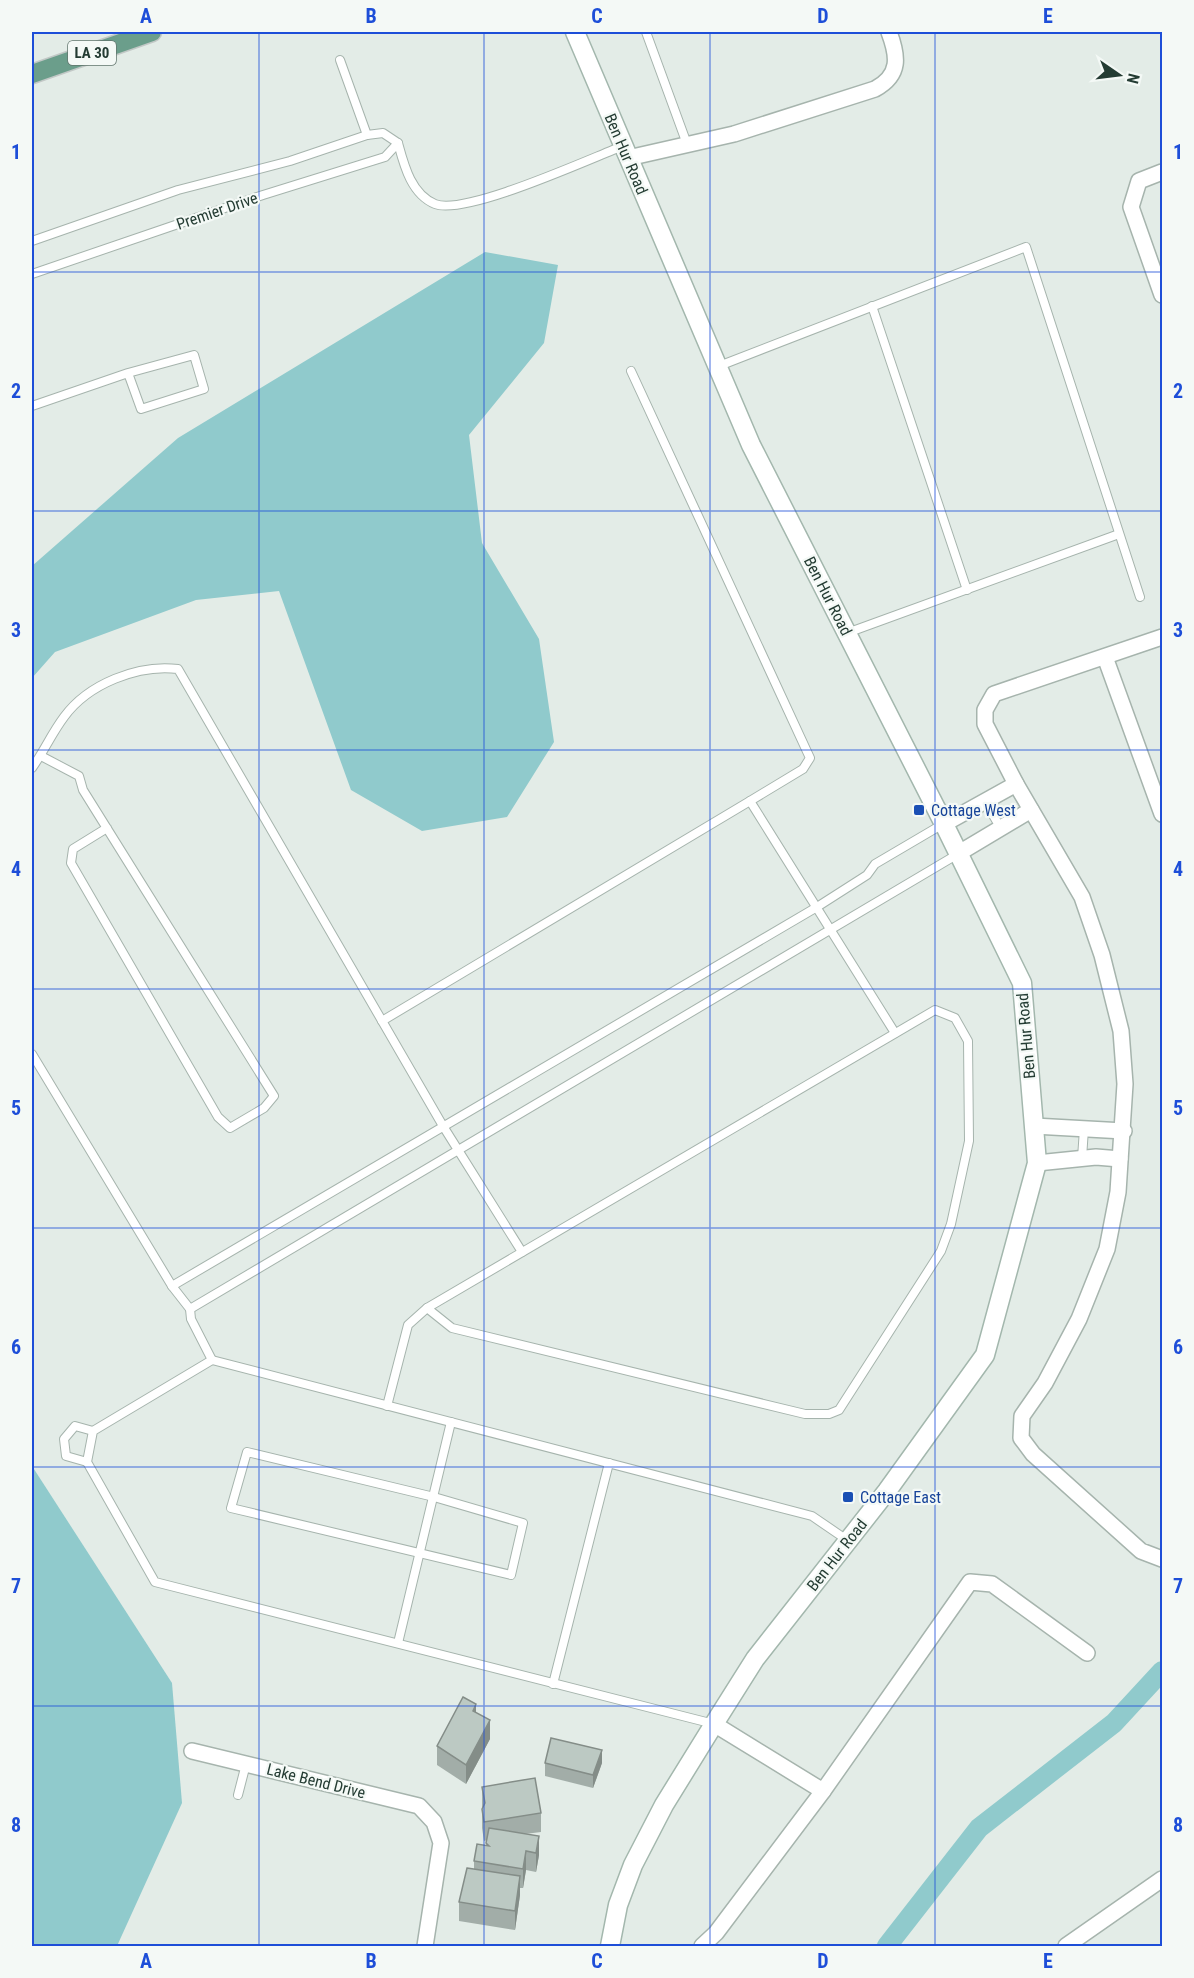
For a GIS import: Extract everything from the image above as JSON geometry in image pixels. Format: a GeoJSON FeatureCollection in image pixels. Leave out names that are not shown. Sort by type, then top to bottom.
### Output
{"type":"FeatureCollection","features":[{"type":"Feature","properties":{"kind":"main road","name":"LA 30"},"geometry":{"type":"LineString","coordinates":[[32,74],[152,32]]}},
{"type":"Feature","properties":{"kind":"street","name":"Ben Hur Road"},"geometry":{"type":"LineString","coordinates":[[575,32],[751,445],[959,853],[1022,983],[1037,1163],[985,1355],[848,1541],[755,1659],[664,1805],[633,1865],[618,1905],[610,1947]]}},
{"type":"Feature","properties":{"kind":"street"},"geometry":{"type":"LineString","coordinates":[[626,152],[687,144],[734,134],[881,86],[892,77],[896,63],[896,51],[890,32]]}},
{"type":"Feature","properties":{"kind":"street"},"geometry":{"type":"LineString","coordinates":[[1162,172],[1139,181],[1131,207],[1162,295]]}},
{"type":"Feature","properties":{"kind":"street"},"geometry":{"type":"LineString","coordinates":[[1162,637],[994,694],[985,711],[985,724],[1016,784],[1050,837],[1082,897],[1102,955],[1121,1031],[1125,1084],[1124,1131],[1118,1192],[1107,1249],[1079,1319],[1045,1383],[1022,1416],[1021,1438],[1033,1454],[1141,1551],[1162,1558]]}},
{"type":"Feature","properties":{"kind":"street"},"geometry":{"type":"LineString","coordinates":[[1105,657],[1162,814]]}},
{"type":"Feature","properties":{"kind":"street"},"geometry":{"type":"LineString","coordinates":[[944,824],[1016,784]]}},
{"type":"Feature","properties":{"kind":"street"},"geometry":{"type":"LineString","coordinates":[[959,853],[1031,810]]}},
{"type":"Feature","properties":{"kind":"street"},"geometry":{"type":"LineString","coordinates":[[1034,1126],[1124,1131]]}},
{"type":"Feature","properties":{"kind":"street"},"geometry":{"type":"LineString","coordinates":[[1037,1163],[1082,1158],[1120,1159]]}},
{"type":"Feature","properties":{"kind":"street"},"geometry":{"type":"LineString","coordinates":[[702,1947],[716,1933],[823,1791],[970,1582],[992,1584],[1087,1653]]}},
{"type":"Feature","properties":{"kind":"street"},"geometry":{"type":"LineString","coordinates":[[714,1724],[823,1791]]}},
{"type":"Feature","properties":{"kind":"street","name":"Lake Bend Drive"},"geometry":{"type":"LineString","coordinates":[[192,1751],[419,1806],[434,1822],[441,1844],[425,1947]]}},
{"type":"Feature","properties":{"kind":"street"},"geometry":{"type":"LineString","coordinates":[[1066,1947],[1162,1879]]}},
{"type":"Feature","properties":{"kind":"lane"},"geometry":{"type":"LineString","coordinates":[[646,32],[687,144]]}},
{"type":"Feature","properties":{"kind":"lane"},"geometry":{"type":"LineString","coordinates":[[340,60],[367,135],[383,133],[398,143],[406,171],[420,193],[435,204],[451,207],[470,204],[626,152]]}},
{"type":"Feature","properties":{"kind":"lane","name":"Premier Drive"},"geometry":{"type":"LineString","coordinates":[[32,241],[178,190],[290,161],[367,135]]}},
{"type":"Feature","properties":{"kind":"lane","name":"Premier Drive"},"geometry":{"type":"LineString","coordinates":[[32,274],[263,195],[385,157],[398,143]]}},
{"type":"Feature","properties":{"kind":"lane"},"geometry":{"type":"LineString","coordinates":[[717,366],[1026,247],[1140,597]]}},
{"type":"Feature","properties":{"kind":"lane"},"geometry":{"type":"LineString","coordinates":[[872,306],[967,590]]}},
{"type":"Feature","properties":{"kind":"lane"},"geometry":{"type":"LineString","coordinates":[[32,406],[128,373],[194,355],[204,389],[141,409],[128,373]]}},
{"type":"Feature","properties":{"kind":"lane"},"geometry":{"type":"LineString","coordinates":[[382,1020],[803,769],[810,758],[632,371]]}},
{"type":"Feature","properties":{"kind":"lane"},"geometry":{"type":"LineString","coordinates":[[847,633],[1119,534]]}},
{"type":"Feature","properties":{"kind":"lane"},"geometry":{"type":"LineString","coordinates":[[32,768],[65,715],[97,687],[140,670],[158,666],[178,669],[443,1126],[522,1252]]}},
{"type":"Feature","properties":{"kind":"lane"},"geometry":{"type":"LineString","coordinates":[[40,756],[79,776],[83,790],[107,828],[274,1096],[264,1108],[230,1128],[218,1117],[71,863],[73,849],[107,828]]}},
{"type":"Feature","properties":{"kind":"lane"},"geometry":{"type":"LineString","coordinates":[[750,801],[895,1033]]}},
{"type":"Feature","properties":{"kind":"lane"},"geometry":{"type":"LineString","coordinates":[[986,802],[1000,827]]}},
{"type":"Feature","properties":{"kind":"lane"},"geometry":{"type":"LineString","coordinates":[[172,1286],[818,907],[867,875],[875,864],[944,824]]}},
{"type":"Feature","properties":{"kind":"lane"},"geometry":{"type":"LineString","coordinates":[[190,1309],[959,853]]}},
{"type":"Feature","properties":{"kind":"lane"},"geometry":{"type":"LineString","coordinates":[[387,1406],[408,1324],[426,1308],[935,1010],[955,1018],[968,1041],[969,1141],[951,1224],[941,1251],[839,1410],[829,1414],[805,1414],[452,1328],[426,1308]]}},
{"type":"Feature","properties":{"kind":"lane"},"geometry":{"type":"LineString","coordinates":[[32,1054],[172,1286],[190,1309],[191,1319],[212,1360]]}},
{"type":"Feature","properties":{"kind":"lane"},"geometry":{"type":"LineString","coordinates":[[1082,1158],[1084,1129]]}},
{"type":"Feature","properties":{"kind":"lane"},"geometry":{"type":"LineString","coordinates":[[87,1462],[66,1456],[64,1439],[75,1426],[93,1431],[212,1360],[812,1516],[848,1541]]}},
{"type":"Feature","properties":{"kind":"lane"},"geometry":{"type":"LineString","coordinates":[[398,1643],[451,1422]]}},
{"type":"Feature","properties":{"kind":"lane"},"geometry":{"type":"LineString","coordinates":[[93,1431],[87,1462],[155,1582],[714,1724]]}},
{"type":"Feature","properties":{"kind":"lane"},"geometry":{"type":"LineString","coordinates":[[248,1452],[434,1497],[524,1523],[511,1575],[231,1508],[248,1452]]}},
{"type":"Feature","properties":{"kind":"lane"},"geometry":{"type":"LineString","coordinates":[[553,1684],[609,1463]]}},
{"type":"Feature","properties":{"kind":"lane"},"geometry":{"type":"LineString","coordinates":[[238,1795],[246,1764]]}},
{"type":"Feature","properties":{"kind":"water"},"geometry":{"type":"Polygon","coordinates":[[[485,252],[558,265],[544,343],[469,435],[482,543],[539,639],[554,742],[507,817],[422,831],[351,790],[279,591],[196,600],[55,652],[32,678],[32,566],[178,438],[485,252]]]}},
{"type":"Feature","properties":{"kind":"water"},"geometry":{"type":"Polygon","coordinates":[[[32,1466],[172,1683],[182,1803],[117,1946],[32,1946],[32,1466]]]}},
{"type":"Feature","properties":{"kind":"building"},"geometry":{"type":"Polygon","coordinates":[[[463,1697],[476,1704],[473,1711],[490,1720],[466,1765],[437,1746],[463,1697]]]}},
{"type":"Feature","properties":{"kind":"building"},"geometry":{"type":"Polygon","coordinates":[[[551,1738],[602,1750],[593,1775],[545,1763],[551,1738]]]}},
{"type":"Feature","properties":{"kind":"building"},"geometry":{"type":"Polygon","coordinates":[[[535,1778],[541,1813],[484,1822],[482,1809],[485,1803],[482,1787],[535,1778]]]}},
{"type":"Feature","properties":{"kind":"building"},"geometry":{"type":"Polygon","coordinates":[[[489,1828],[539,1836],[536,1853],[526,1851],[523,1869],[474,1861],[477,1844],[489,1846],[486,1843],[489,1828]]]}},
{"type":"Feature","properties":{"kind":"building"},"geometry":{"type":"Polygon","coordinates":[[[467,1868],[520,1876],[515,1911],[459,1902],[467,1868]]]}},
{"type":"Feature","properties":{"kind":"waterway"},"geometry":{"type":"LineString","coordinates":[[887,1946],[979,1828],[1114,1723],[1162,1671]]}},
{"type":"Feature","properties":{"kind":"place","name":"Cottage West"},"geometry":{"type":"Point","coordinates":[919,810]}},
{"type":"Feature","properties":{"kind":"place","name":"Cottage East"},"geometry":{"type":"Point","coordinates":[848,1497]}}]}
